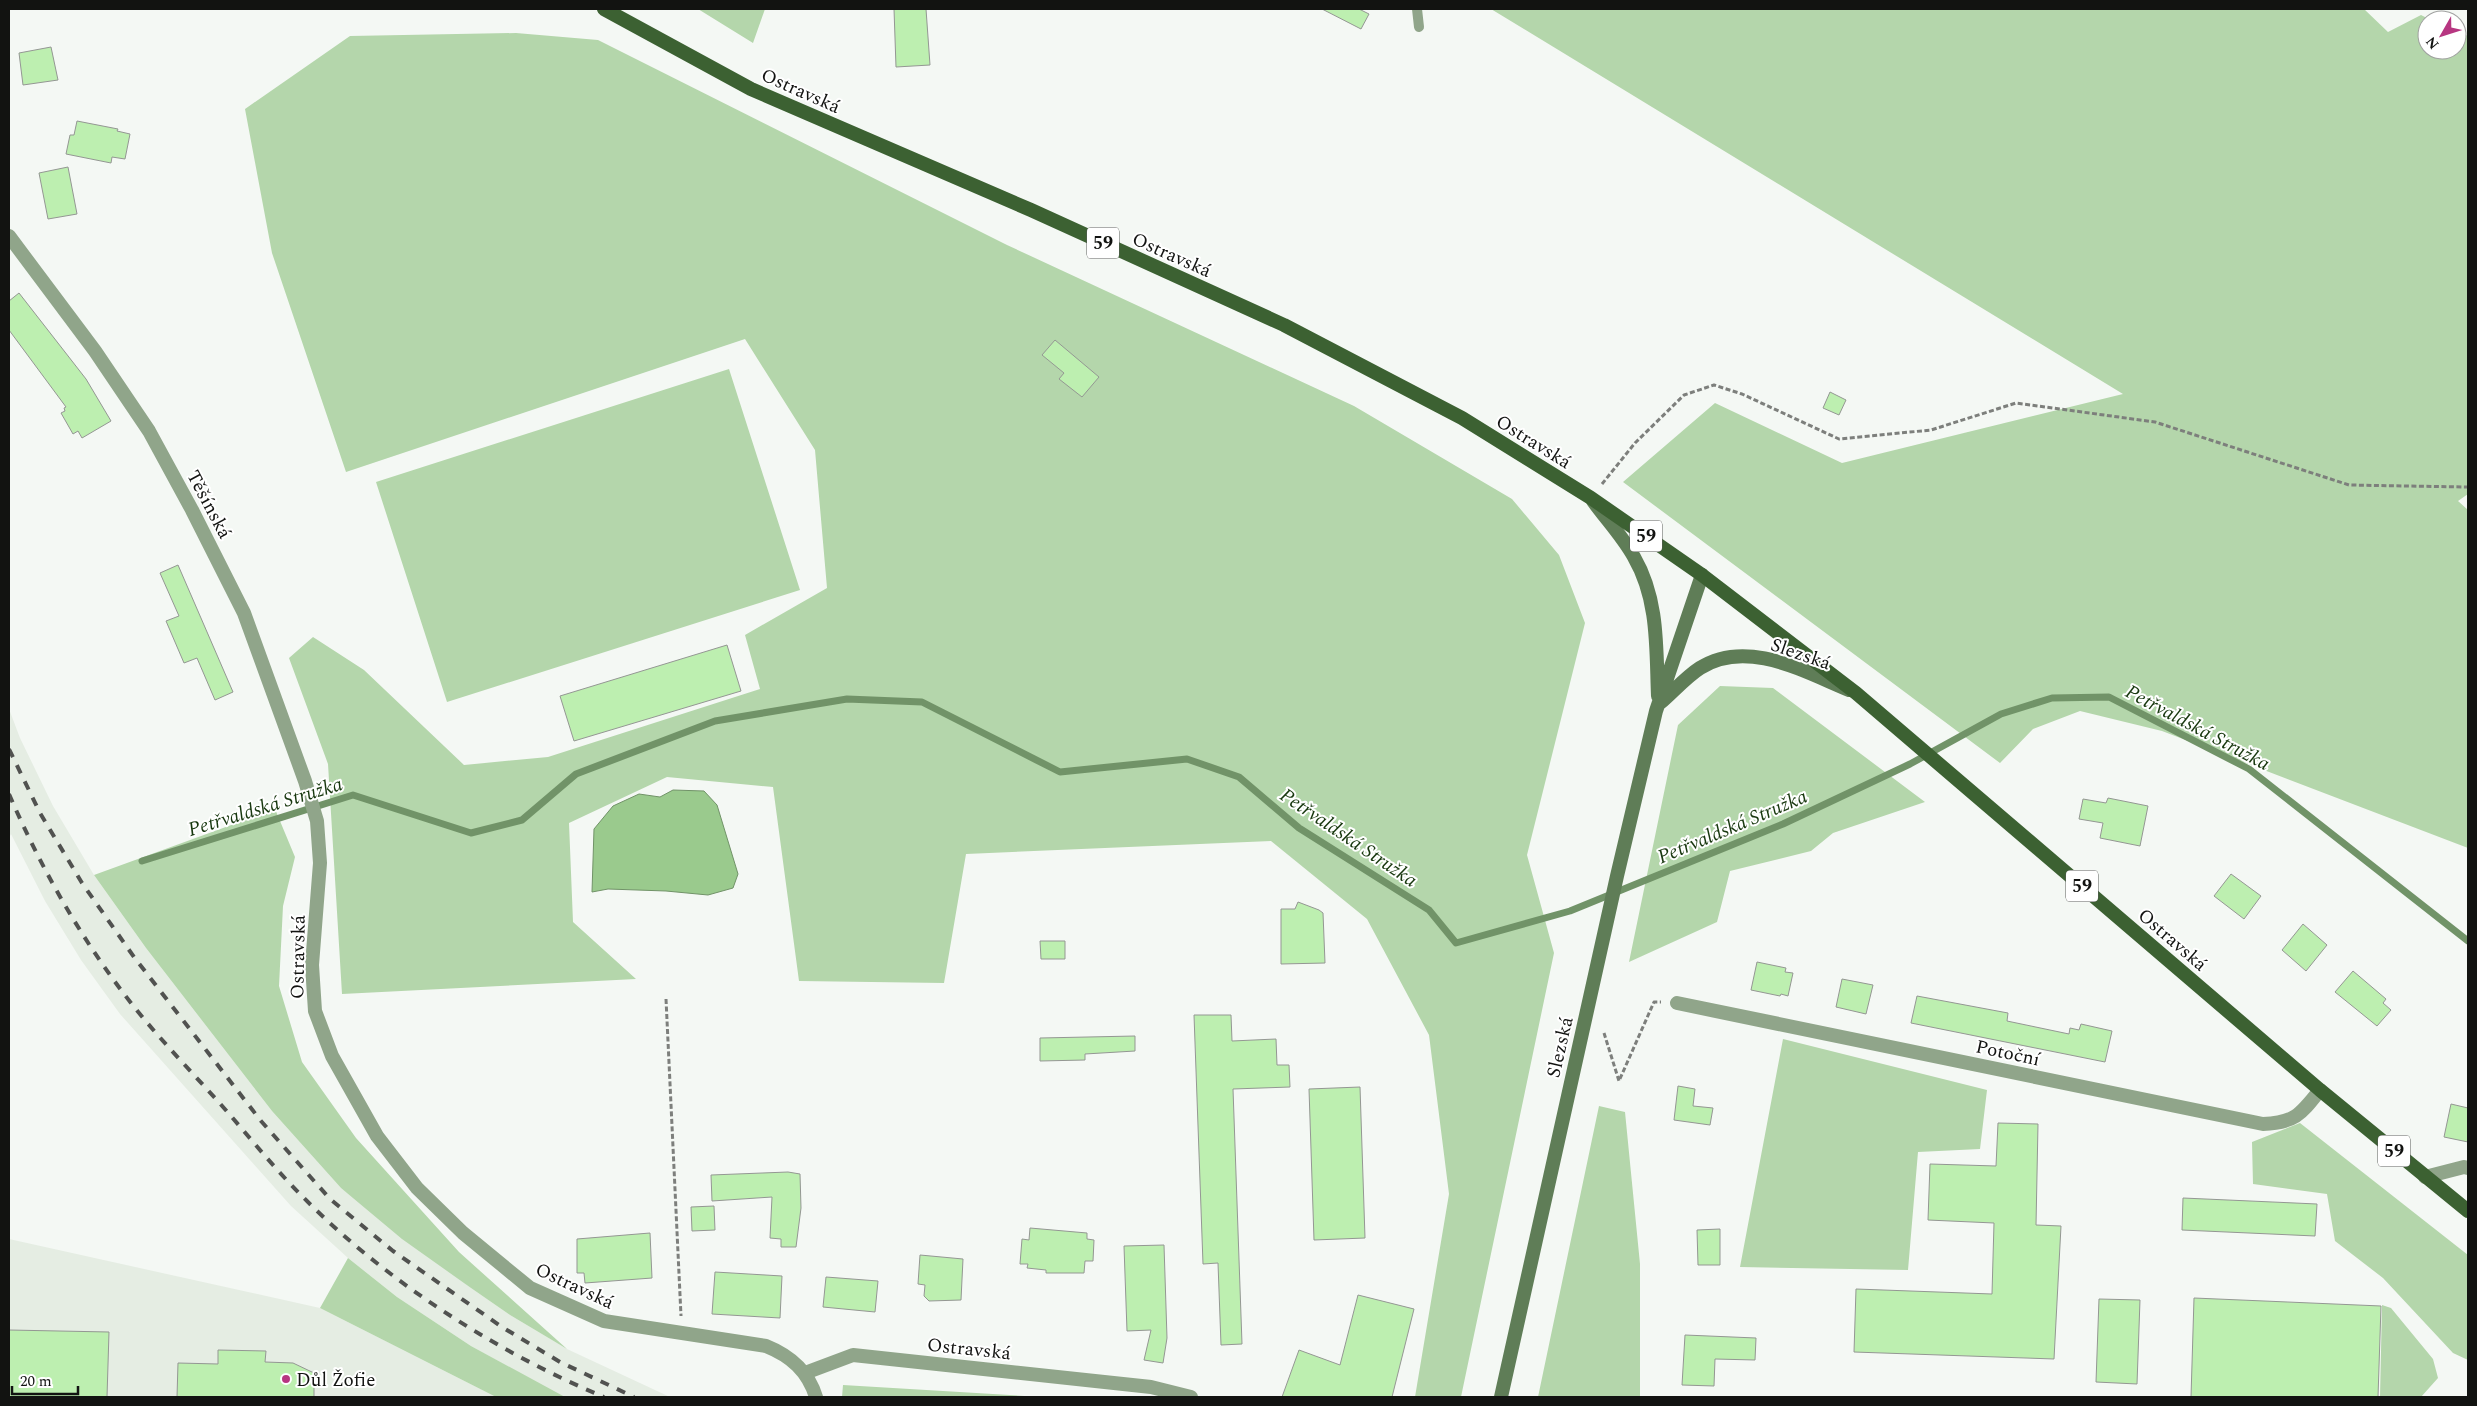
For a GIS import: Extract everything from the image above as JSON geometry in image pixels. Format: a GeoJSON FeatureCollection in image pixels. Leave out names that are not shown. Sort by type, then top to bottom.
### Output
{"type":"FeatureCollection","features":[{"type":"Feature","properties":{"kind":"main road","name":"Ostravská"},"geometry":{"type":"LineString","coordinates":[[604,9],[751,89],[1022,206],[1284,325],[1462,418],[1591,498],[1702,575]]}},
{"type":"Feature","properties":{"kind":"main road"},"geometry":{"type":"LineString","coordinates":[[1591,498],[1634,556],[1648,587],[1656,621],[1658,706]]}},
{"type":"Feature","properties":{"kind":"main road","name":"59"},"geometry":{"type":"LineString","coordinates":[[1702,575],[1856,693]]}},
{"type":"Feature","properties":{"kind":"main road","name":"Slezská"},"geometry":{"type":"LineString","coordinates":[[1501,1397],[1614,885],[1658,706],[1702,575]]}},
{"type":"Feature","properties":{"kind":"main road","name":"Slezská"},"geometry":{"type":"LineString","coordinates":[[1658,706],[1701,667],[1719,659],[1747,656],[1771,659],[1856,693]]}},
{"type":"Feature","properties":{"kind":"main road","name":"Ostravská"},"geometry":{"type":"LineString","coordinates":[[1856,693],[2320,1090],[2468,1211]]}},
{"type":"Feature","properties":{"kind":"street","name":"Těšínská"},"geometry":{"type":"LineString","coordinates":[[9,236],[96,350],[149,431],[192,510],[244,613],[305,781],[317,822]]}},
{"type":"Feature","properties":{"kind":"street","name":"Ostravská"},"geometry":{"type":"LineString","coordinates":[[317,822],[320,863],[312,965],[315,1011],[332,1056],[377,1136],[418,1188],[450,1220],[530,1288],[604,1321],[766,1346],[787,1354],[805,1373],[853,1354],[1151,1387],[1191,1397]]}},
{"type":"Feature","properties":{"kind":"street","name":"Potoční"},"geometry":{"type":"LineString","coordinates":[[1677,1003],[2263,1124],[2283,1124],[2300,1115],[2320,1090]]}},
{"type":"Feature","properties":{"kind":"street"},"geometry":{"type":"LineString","coordinates":[[2425,1177],[2464,1166],[2468,1168]]}},
{"type":"Feature","properties":{"kind":"street"},"geometry":{"type":"LineString","coordinates":[[805,1373],[816,1397]]}},
{"type":"Feature","properties":{"kind":"lane"},"geometry":{"type":"LineString","coordinates":[[1417,9],[1419,27]]}},
{"type":"Feature","properties":{"kind":"path"},"geometry":{"type":"LineString","coordinates":[[1591,498],[1635,443],[1684,395],[1714,385],[1742,394],[1839,439],[1930,430],[2016,403],[2155,422],[2349,485],[2468,486]]}},
{"type":"Feature","properties":{"kind":"path"},"geometry":{"type":"LineString","coordinates":[[666,999],[682,1334]]}},
{"type":"Feature","properties":{"kind":"path"},"geometry":{"type":"LineString","coordinates":[[1604,1033],[1619,1081],[1654,1002],[1677,1003]]}},
{"type":"Feature","properties":{"kind":"shaded area"},"geometry":{"type":"Polygon","coordinates":[[[698,9],[765,9],[753,43],[698,9]]]}},
{"type":"Feature","properties":{"kind":"shaded area"},"geometry":{"type":"Polygon","coordinates":[[[1491,9],[2364,9],[2388,32],[2417,17],[2417,60],[2467,60],[2468,36],[2468,494],[2458,501],[2468,510],[2468,848],[2162,731],[2080,711],[2033,729],[2000,763],[1623,482],[1715,403],[1842,463],[2123,394],[1491,9]]]}},
{"type":"Feature","properties":{"kind":"shaded area"},"geometry":{"type":"Polygon","coordinates":[[[516,33],[598,40],[1007,245],[1354,406],[1512,499],[1559,555],[1585,623],[1527,855],[1554,953],[1461,1397],[1415,1397],[1449,1194],[1429,1035],[1367,919],[1271,841],[966,854],[944,983],[799,981],[773,787],[667,777],[569,823],[573,922],[636,979],[342,994],[328,764],[289,658],[313,637],[364,670],[464,765],[548,757],[760,689],[745,635],[827,588],[815,450],[745,339],[346,472],[272,253],[245,109],[350,36],[516,33]]]}},
{"type":"Feature","properties":{"kind":"shaded area"},"geometry":{"type":"Polygon","coordinates":[[[729,369],[800,590],[447,702],[376,482],[729,369]]]}},
{"type":"Feature","properties":{"kind":"shaded area"},"geometry":{"type":"Polygon","coordinates":[[[1720,686],[1773,688],[1925,802],[1833,833],[1811,851],[1730,871],[1717,922],[1629,962],[1678,725],[1720,686]]]}},
{"type":"Feature","properties":{"kind":"shaded area"},"geometry":{"type":"Polygon","coordinates":[[[9,709],[20,738],[53,806],[94,875],[146,948],[272,1111],[341,1188],[471,1288],[510,1315],[567,1349],[670,1397],[566,1397],[559,1395],[471,1346],[397,1297],[348,1258],[291,1206],[120,1014],[81,960],[45,901],[11,834],[9,838],[9,709]]]}},
{"type":"Feature","properties":{"kind":"shaded area"},"geometry":{"type":"Polygon","coordinates":[[[673,790],[704,791],[717,805],[738,874],[733,888],[708,895],[608,889],[592,892],[594,829],[613,806],[639,794],[660,797],[673,790]]]}},
{"type":"Feature","properties":{"kind":"shaded area"},"geometry":{"type":"Polygon","coordinates":[[[275,809],[295,857],[283,906],[279,986],[302,1062],[356,1138],[459,1252],[567,1349],[510,1315],[402,1239],[341,1188],[272,1111],[146,948],[94,875],[275,809]]]}},
{"type":"Feature","properties":{"kind":"shaded area"},"geometry":{"type":"Polygon","coordinates":[[[1783,1039],[1987,1090],[1980,1149],[1918,1152],[1908,1270],[1740,1267],[1783,1039]]]}},
{"type":"Feature","properties":{"kind":"shaded area"},"geometry":{"type":"Polygon","coordinates":[[[1599,1106],[1625,1112],[1640,1264],[1640,1397],[1538,1397],[1599,1106]]]}},
{"type":"Feature","properties":{"kind":"shaded area"},"geometry":{"type":"Polygon","coordinates":[[[2300,1123],[2468,1255],[2468,1360],[2453,1353],[2383,1278],[2335,1241],[2327,1194],[2253,1184],[2252,1142],[2300,1123]]]}},
{"type":"Feature","properties":{"kind":"shaded area"},"geometry":{"type":"Polygon","coordinates":[[[9,1239],[320,1308],[496,1397],[9,1397],[9,1239]]]}},
{"type":"Feature","properties":{"kind":"shaded area"},"geometry":{"type":"Polygon","coordinates":[[[348,1258],[397,1297],[471,1346],[565,1397],[496,1397],[320,1308],[348,1258]]]}},
{"type":"Feature","properties":{"kind":"shaded area"},"geometry":{"type":"Polygon","coordinates":[[[2382,1305],[2391,1308],[2433,1359],[2438,1378],[2421,1397],[2380,1397],[2382,1305]]]}},
{"type":"Feature","properties":{"kind":"shaded area"},"geometry":{"type":"Polygon","coordinates":[[[843,1385],[1041,1397],[842,1397],[843,1385]]]}},
{"type":"Feature","properties":{"kind":"building"},"geometry":{"type":"Polygon","coordinates":[[[894,9],[926,9],[930,65],[896,67],[894,9]]]}},
{"type":"Feature","properties":{"kind":"building"},"geometry":{"type":"Polygon","coordinates":[[[1322,9],[1359,9],[1369,14],[1361,29],[1322,9]]]}},
{"type":"Feature","properties":{"kind":"building"},"geometry":{"type":"Polygon","coordinates":[[[51,47],[58,80],[23,85],[19,53],[51,47]]]}},
{"type":"Feature","properties":{"kind":"building"},"geometry":{"type":"Polygon","coordinates":[[[77,121],[118,129],[117,131],[130,134],[125,159],[112,157],[111,163],[66,154],[70,135],[74,135],[77,121]]]}},
{"type":"Feature","properties":{"kind":"building"},"geometry":{"type":"Polygon","coordinates":[[[68,167],[77,214],[48,219],[39,173],[68,167]]]}},
{"type":"Feature","properties":{"kind":"building"},"geometry":{"type":"Polygon","coordinates":[[[19,293],[86,379],[111,421],[82,438],[78,431],[73,434],[61,413],[65,411],[64,408],[66,407],[9,330],[9,301],[19,293]]]}},
{"type":"Feature","properties":{"kind":"building"},"geometry":{"type":"Polygon","coordinates":[[[1055,340],[1099,377],[1082,397],[1059,379],[1064,373],[1042,355],[1055,340]]]}},
{"type":"Feature","properties":{"kind":"building"},"geometry":{"type":"Polygon","coordinates":[[[1830,392],[1846,400],[1839,415],[1823,408],[1830,392]]]}},
{"type":"Feature","properties":{"kind":"building"},"geometry":{"type":"Polygon","coordinates":[[[178,565],[233,692],[215,700],[197,658],[184,663],[166,621],[179,616],[160,573],[178,565]]]}},
{"type":"Feature","properties":{"kind":"building"},"geometry":{"type":"Polygon","coordinates":[[[727,645],[741,691],[574,741],[560,696],[727,645]]]}},
{"type":"Feature","properties":{"kind":"building"},"geometry":{"type":"Polygon","coordinates":[[[2108,798],[2148,806],[2140,846],[2100,838],[2103,823],[2079,819],[2083,799],[2106,803],[2108,798]]]}},
{"type":"Feature","properties":{"kind":"building"},"geometry":{"type":"Polygon","coordinates":[[[2231,874],[2261,896],[2244,919],[2214,896],[2231,874]]]}},
{"type":"Feature","properties":{"kind":"building"},"geometry":{"type":"Polygon","coordinates":[[[1298,902],[1323,913],[1325,963],[1281,964],[1281,909],[1295,909],[1298,902]]]}},
{"type":"Feature","properties":{"kind":"building"},"geometry":{"type":"Polygon","coordinates":[[[2303,924],[2327,945],[2306,971],[2282,950],[2303,924]]]}},
{"type":"Feature","properties":{"kind":"building"},"geometry":{"type":"Polygon","coordinates":[[[1040,941],[1065,941],[1065,959],[1041,959],[1040,941]]]}},
{"type":"Feature","properties":{"kind":"building"},"geometry":{"type":"Polygon","coordinates":[[[1757,962],[1786,968],[1785,972],[1793,973],[1788,996],[1751,990],[1757,962]]]}},
{"type":"Feature","properties":{"kind":"building"},"geometry":{"type":"Polygon","coordinates":[[[2353,971],[2386,999],[2383,1003],[2391,1010],[2377,1026],[2335,992],[2353,971]]]}},
{"type":"Feature","properties":{"kind":"building"},"geometry":{"type":"Polygon","coordinates":[[[1842,979],[1873,985],[1866,1014],[1836,1007],[1842,979]]]}},
{"type":"Feature","properties":{"kind":"building"},"geometry":{"type":"Polygon","coordinates":[[[1917,996],[2008,1013],[2007,1021],[2069,1034],[2070,1028],[2079,1030],[2081,1024],[2112,1031],[2105,1062],[1911,1023],[1917,996]]]}},
{"type":"Feature","properties":{"kind":"building"},"geometry":{"type":"Polygon","coordinates":[[[1194,1015],[1231,1015],[1232,1041],[1276,1039],[1277,1065],[1289,1065],[1290,1087],[1233,1089],[1242,1344],[1221,1345],[1218,1263],[1203,1264],[1194,1015]]]}},
{"type":"Feature","properties":{"kind":"building"},"geometry":{"type":"Polygon","coordinates":[[[1135,1036],[1135,1051],[1085,1054],[1085,1060],[1040,1061],[1040,1038],[1135,1036]]]}},
{"type":"Feature","properties":{"kind":"building"},"geometry":{"type":"Polygon","coordinates":[[[1678,1086],[1695,1089],[1693,1106],[1713,1108],[1710,1125],[1674,1120],[1678,1086]]]}},
{"type":"Feature","properties":{"kind":"building"},"geometry":{"type":"Polygon","coordinates":[[[1360,1087],[1365,1238],[1314,1240],[1309,1089],[1360,1087]]]}},
{"type":"Feature","properties":{"kind":"building"},"geometry":{"type":"Polygon","coordinates":[[[2451,1104],[2468,1108],[2468,1142],[2444,1137],[2451,1104]]]}},
{"type":"Feature","properties":{"kind":"building"},"geometry":{"type":"Polygon","coordinates":[[[1998,1123],[2038,1124],[2036,1225],[2061,1226],[2054,1359],[1854,1352],[1856,1289],[1992,1294],[1994,1223],[1928,1220],[1930,1164],[1996,1166],[1998,1123]]]}},
{"type":"Feature","properties":{"kind":"building"},"geometry":{"type":"Polygon","coordinates":[[[788,1172],[800,1174],[801,1208],[796,1247],[781,1247],[781,1239],[770,1238],[772,1197],[712,1201],[711,1175],[788,1172]]]}},
{"type":"Feature","properties":{"kind":"building"},"geometry":{"type":"Polygon","coordinates":[[[2183,1198],[2317,1204],[2315,1236],[2182,1230],[2183,1198]]]}},
{"type":"Feature","properties":{"kind":"building"},"geometry":{"type":"Polygon","coordinates":[[[714,1206],[715,1230],[692,1231],[691,1207],[714,1206]]]}},
{"type":"Feature","properties":{"kind":"building"},"geometry":{"type":"Polygon","coordinates":[[[1030,1228],[1087,1233],[1087,1239],[1094,1240],[1093,1261],[1085,1261],[1084,1273],[1046,1273],[1046,1270],[1027,1268],[1028,1264],[1020,1264],[1022,1239],[1029,1240],[1030,1228]]]}},
{"type":"Feature","properties":{"kind":"building"},"geometry":{"type":"Polygon","coordinates":[[[1720,1229],[1720,1265],[1698,1265],[1697,1230],[1720,1229]]]}},
{"type":"Feature","properties":{"kind":"building"},"geometry":{"type":"Polygon","coordinates":[[[650,1233],[652,1278],[585,1283],[584,1273],[577,1273],[577,1239],[650,1233]]]}},
{"type":"Feature","properties":{"kind":"building"},"geometry":{"type":"Polygon","coordinates":[[[1164,1245],[1167,1338],[1163,1363],[1144,1360],[1151,1330],[1127,1331],[1124,1246],[1164,1245]]]}},
{"type":"Feature","properties":{"kind":"building"},"geometry":{"type":"Polygon","coordinates":[[[920,1255],[963,1259],[961,1300],[929,1301],[924,1296],[925,1285],[918,1284],[920,1255]]]}},
{"type":"Feature","properties":{"kind":"building"},"geometry":{"type":"Polygon","coordinates":[[[715,1272],[782,1276],[780,1318],[712,1314],[715,1272]]]}},
{"type":"Feature","properties":{"kind":"building"},"geometry":{"type":"Polygon","coordinates":[[[826,1277],[878,1281],[875,1312],[823,1307],[826,1277]]]}},
{"type":"Feature","properties":{"kind":"building"},"geometry":{"type":"Polygon","coordinates":[[[1358,1295],[1414,1309],[1392,1397],[1282,1397],[1299,1350],[1340,1365],[1358,1295]]]}},
{"type":"Feature","properties":{"kind":"building"},"geometry":{"type":"Polygon","coordinates":[[[2194,1298],[2381,1306],[2378,1397],[2191,1397],[2194,1298]]]}},
{"type":"Feature","properties":{"kind":"building"},"geometry":{"type":"Polygon","coordinates":[[[2099,1299],[2140,1300],[2137,1384],[2096,1382],[2099,1299]]]}},
{"type":"Feature","properties":{"kind":"building"},"geometry":{"type":"Polygon","coordinates":[[[9,1330],[109,1332],[107,1397],[9,1397],[9,1330]]]}},
{"type":"Feature","properties":{"kind":"building"},"geometry":{"type":"Polygon","coordinates":[[[1685,1335],[1756,1338],[1755,1360],[1715,1359],[1714,1386],[1682,1385],[1685,1335]]]}},
{"type":"Feature","properties":{"kind":"building"},"geometry":{"type":"Polygon","coordinates":[[[218,1350],[266,1351],[265,1362],[293,1363],[314,1373],[314,1397],[177,1397],[178,1363],[218,1364],[218,1350]]]}},
{"type":"Feature","properties":{"kind":"waterway","name":"Petřvaldská Stružka"},"geometry":{"type":"LineString","coordinates":[[142,861],[353,795],[471,833],[522,820],[576,774],[715,721],[847,699],[922,702],[1060,772],[1187,759],[1239,777],[1299,828],[1429,910],[1456,943],[1570,911],[1783,824],[1910,764],[2001,714],[2052,698],[2109,697],[2249,769],[2468,941]]}},
{"type":"Feature","properties":{"kind":"railway"},"geometry":{"type":"LineString","coordinates":[[9,749],[40,813],[82,883],[134,957],[261,1121],[330,1199],[393,1251],[502,1327],[560,1362],[634,1397]]}},
{"type":"Feature","properties":{"kind":"railway"},"geometry":{"type":"LineString","coordinates":[[9,794],[48,876],[95,954],[113,979],[151,1027],[302,1196],[369,1257],[443,1311],[523,1358],[563,1379],[604,1397]]}},
{"type":"Feature","properties":{"kind":"place","name":"Důl Žofie"},"geometry":{"type":"Point","coordinates":[286,1379]}}]}
